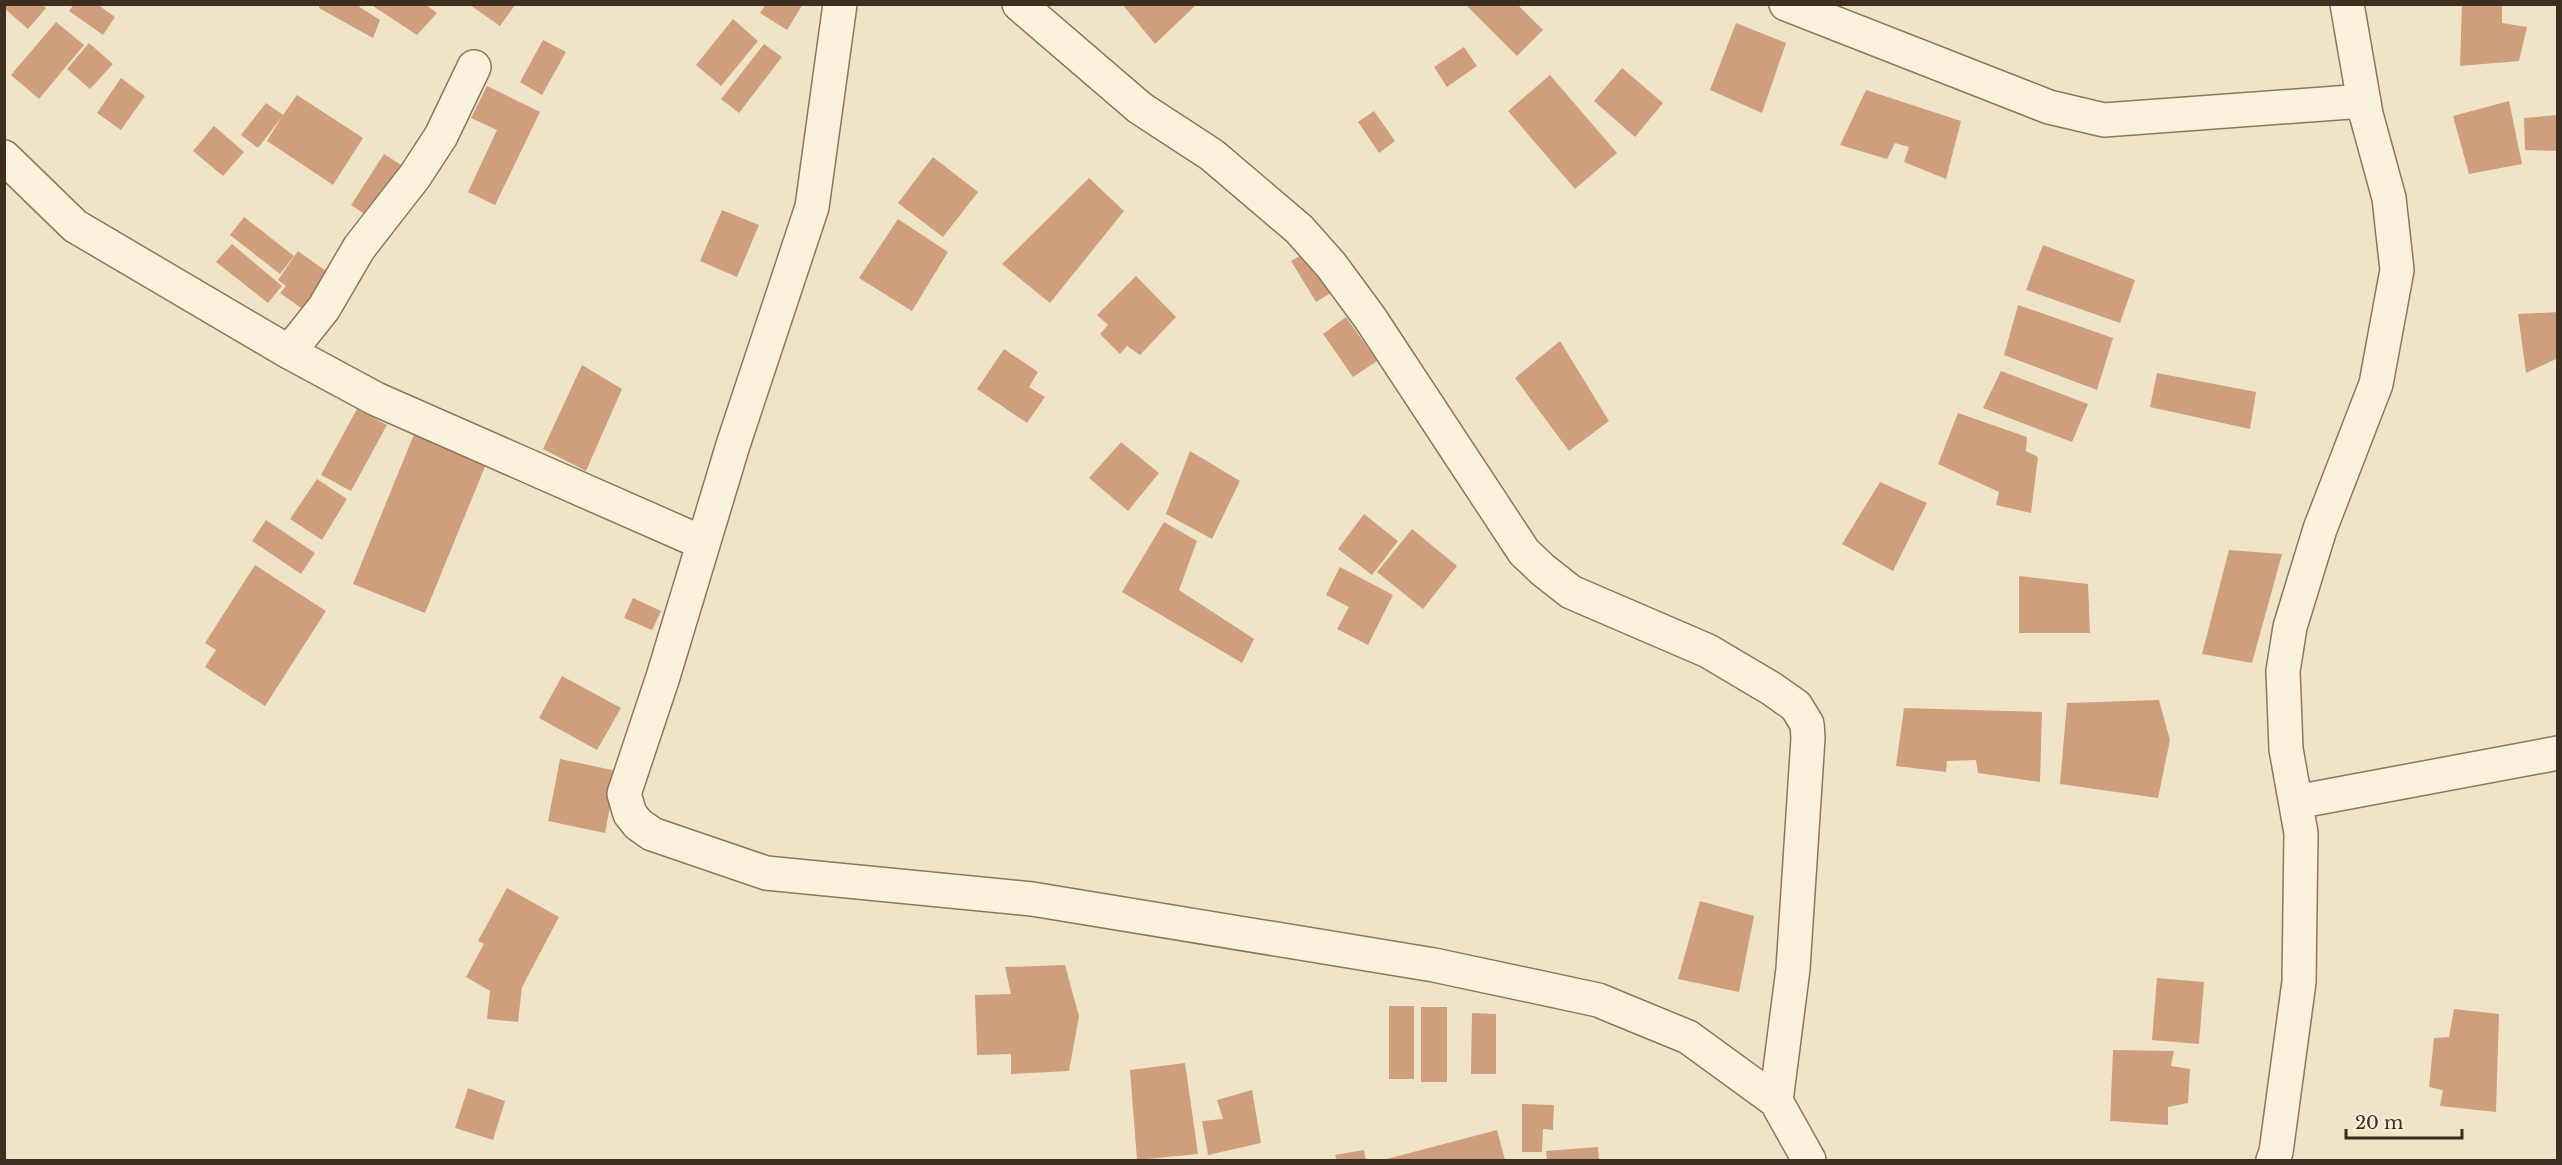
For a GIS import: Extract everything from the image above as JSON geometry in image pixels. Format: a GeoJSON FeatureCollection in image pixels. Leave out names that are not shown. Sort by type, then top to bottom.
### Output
{"type":"FeatureCollection","features":[{"type":"Feature","properties":{"kind":"street"},"geometry":{"type":"LineString","coordinates":[[840,4],[812,207],[733,445],[663,677],[624,794],[634,819],[652,834],[766,873],[1032,899],[1434,965],[1598,1000],[1688,1037],[1776,1101],[1809,1161]]}},
{"type":"Feature","properties":{"kind":"street"},"geometry":{"type":"LineString","coordinates":[[1019,4],[1140,108],[1212,155],[1299,229],[1331,265],[1370,318],[1524,552],[1543,570],[1571,592],[1708,651],[1796,706],[1807,724],[1808,738],[1793,969],[1776,1101]]}},
{"type":"Feature","properties":{"kind":"street"},"geometry":{"type":"LineString","coordinates":[[1786,4],[2049,107],[2104,120],[2364,101]]}},
{"type":"Feature","properties":{"kind":"street"},"geometry":{"type":"LineString","coordinates":[[2273,1161],[2299,982],[2301,833],[2286,749],[2283,671],[2290,627],[2320,529],[2376,384],[2397,270],[2389,198],[2364,101],[2347,4]]}},
{"type":"Feature","properties":{"kind":"street"},"geometry":{"type":"LineString","coordinates":[[289,352],[324,308],[359,248],[416,176],[441,136],[474,67]]}},
{"type":"Feature","properties":{"kind":"street"},"geometry":{"type":"LineString","coordinates":[[4,157],[75,226],[289,352],[396,408],[704,543]]}},
{"type":"Feature","properties":{"kind":"street"},"geometry":{"type":"LineString","coordinates":[[2296,802],[2558,753]]}},
{"type":"Feature","properties":{"kind":"building"},"geometry":{"type":"Polygon","coordinates":[[[74,4],[97,4],[115,17],[103,35],[69,11],[74,4]]]}},
{"type":"Feature","properties":{"kind":"building"},"geometry":{"type":"Polygon","coordinates":[[[320,4],[355,4],[380,20],[373,38],[319,8],[320,4]]]}},
{"type":"Feature","properties":{"kind":"building"},"geometry":{"type":"Polygon","coordinates":[[[370,4],[425,4],[437,13],[417,35],[370,4]]]}},
{"type":"Feature","properties":{"kind":"building"},"geometry":{"type":"Polygon","coordinates":[[[766,4],[803,4],[787,30],[760,13],[766,4]]]}},
{"type":"Feature","properties":{"kind":"building"},"geometry":{"type":"Polygon","coordinates":[[[1122,4],[1197,4],[1155,44],[1122,4]]]}},
{"type":"Feature","properties":{"kind":"building"},"geometry":{"type":"Polygon","coordinates":[[[1465,4],[1517,4],[1543,30],[1517,56],[1465,4]]]}},
{"type":"Feature","properties":{"kind":"building"},"geometry":{"type":"Polygon","coordinates":[[[2462,4],[2502,4],[2502,23],[2527,27],[2519,61],[2460,66],[2462,4]]]}},
{"type":"Feature","properties":{"kind":"building"},"geometry":{"type":"Polygon","coordinates":[[[4,5],[42,5],[46,8],[28,29],[4,8],[4,5]]]}},
{"type":"Feature","properties":{"kind":"building"},"geometry":{"type":"Polygon","coordinates":[[[470,5],[515,5],[500,26],[470,5]]]}},
{"type":"Feature","properties":{"kind":"building"},"geometry":{"type":"Polygon","coordinates":[[[733,19],[758,41],[721,86],[696,65],[733,19]]]}},
{"type":"Feature","properties":{"kind":"building"},"geometry":{"type":"Polygon","coordinates":[[[56,22],[84,45],[39,99],[11,75],[56,22]]]}},
{"type":"Feature","properties":{"kind":"building"},"geometry":{"type":"Polygon","coordinates":[[[1736,23],[1786,43],[1762,113],[1710,90],[1736,23]]]}},
{"type":"Feature","properties":{"kind":"building"},"geometry":{"type":"Polygon","coordinates":[[[543,40],[566,52],[542,95],[520,82],[543,40]]]}},
{"type":"Feature","properties":{"kind":"building"},"geometry":{"type":"Polygon","coordinates":[[[89,43],[113,64],[90,89],[67,69],[89,43]]]}},
{"type":"Feature","properties":{"kind":"building"},"geometry":{"type":"Polygon","coordinates":[[[764,44],[782,57],[739,113],[721,99],[764,44]]]}},
{"type":"Feature","properties":{"kind":"building"},"geometry":{"type":"Polygon","coordinates":[[[1464,47],[1477,66],[1447,87],[1434,67],[1464,47]]]}},
{"type":"Feature","properties":{"kind":"building"},"geometry":{"type":"Polygon","coordinates":[[[1622,68],[1663,103],[1635,137],[1594,101],[1622,68]]]}},
{"type":"Feature","properties":{"kind":"building"},"geometry":{"type":"Polygon","coordinates":[[[1550,75],[1617,153],[1575,189],[1508,111],[1550,75]]]}},
{"type":"Feature","properties":{"kind":"building"},"geometry":{"type":"Polygon","coordinates":[[[121,78],[145,96],[121,130],[97,113],[121,78]]]}},
{"type":"Feature","properties":{"kind":"building"},"geometry":{"type":"Polygon","coordinates":[[[487,86],[540,112],[495,205],[468,192],[497,130],[471,118],[487,86]]]}},
{"type":"Feature","properties":{"kind":"building"},"geometry":{"type":"Polygon","coordinates":[[[1866,90],[1961,121],[1946,179],[1904,162],[1909,147],[1895,143],[1887,159],[1840,145],[1866,90]]]}},
{"type":"Feature","properties":{"kind":"building"},"geometry":{"type":"Polygon","coordinates":[[[297,95],[363,138],[333,185],[267,141],[281,118],[258,148],[241,135],[266,103],[283,115],[297,95]]]}},
{"type":"Feature","properties":{"kind":"building"},"geometry":{"type":"Polygon","coordinates":[[[2509,101],[2522,164],[2469,174],[2453,116],[2509,101]]]}},
{"type":"Feature","properties":{"kind":"building"},"geometry":{"type":"Polygon","coordinates":[[[1374,111],[1395,141],[1379,153],[1358,122],[1374,111]]]}},
{"type":"Feature","properties":{"kind":"building"},"geometry":{"type":"Polygon","coordinates":[[[2558,115],[2558,151],[2525,150],[2524,118],[2558,115]]]}},
{"type":"Feature","properties":{"kind":"building"},"geometry":{"type":"Polygon","coordinates":[[[214,126],[244,152],[223,176],[193,151],[214,126]]]}},
{"type":"Feature","properties":{"kind":"building"},"geometry":{"type":"Polygon","coordinates":[[[384,154],[406,168],[372,219],[351,205],[384,154]]]}},
{"type":"Feature","properties":{"kind":"building"},"geometry":{"type":"Polygon","coordinates":[[[933,157],[978,192],[943,237],[898,203],[933,157]]]}},
{"type":"Feature","properties":{"kind":"building"},"geometry":{"type":"Polygon","coordinates":[[[1089,178],[1124,211],[1050,303],[1002,264],[1089,178]]]}},
{"type":"Feature","properties":{"kind":"building"},"geometry":{"type":"Polygon","coordinates":[[[722,210],[759,225],[737,277],[700,261],[722,210]]]}},
{"type":"Feature","properties":{"kind":"building"},"geometry":{"type":"Polygon","coordinates":[[[244,217],[294,256],[280,274],[230,235],[244,217]]]}},
{"type":"Feature","properties":{"kind":"building"},"geometry":{"type":"Polygon","coordinates":[[[898,219],[948,252],[912,311],[859,278],[898,219]]]}},
{"type":"Feature","properties":{"kind":"building"},"geometry":{"type":"Polygon","coordinates":[[[232,244],[282,286],[268,303],[216,262],[232,244]]]}},
{"type":"Feature","properties":{"kind":"building"},"geometry":{"type":"Polygon","coordinates":[[[2043,245],[2135,280],[2120,323],[2026,290],[2043,245]]]}},
{"type":"Feature","properties":{"kind":"building"},"geometry":{"type":"Polygon","coordinates":[[[1312,249],[1337,289],[1316,302],[1291,261],[1312,249]]]}},
{"type":"Feature","properties":{"kind":"building"},"geometry":{"type":"Polygon","coordinates":[[[298,251],[330,274],[304,310],[280,293],[286,286],[278,280],[298,251]]]}},
{"type":"Feature","properties":{"kind":"building"},"geometry":{"type":"Polygon","coordinates":[[[1136,276],[1176,317],[1140,355],[1127,346],[1120,354],[1100,334],[1108,325],[1097,315],[1136,276]]]}},
{"type":"Feature","properties":{"kind":"building"},"geometry":{"type":"Polygon","coordinates":[[[2018,305],[2113,338],[2097,390],[2004,355],[2018,305]]]}},
{"type":"Feature","properties":{"kind":"building"},"geometry":{"type":"Polygon","coordinates":[[[2558,312],[2558,358],[2526,373],[2518,314],[2558,312]]]}},
{"type":"Feature","properties":{"kind":"building"},"geometry":{"type":"Polygon","coordinates":[[[1346,317],[1377,361],[1353,377],[1323,334],[1346,317]]]}},
{"type":"Feature","properties":{"kind":"building"},"geometry":{"type":"Polygon","coordinates":[[[1560,341],[1609,421],[1569,451],[1515,378],[1560,341]]]}},
{"type":"Feature","properties":{"kind":"building"},"geometry":{"type":"Polygon","coordinates":[[[1004,349],[1038,372],[1029,387],[1045,397],[1027,423],[977,389],[1004,349]]]}},
{"type":"Feature","properties":{"kind":"building"},"geometry":{"type":"Polygon","coordinates":[[[582,365],[622,389],[586,471],[543,449],[582,365]]]}},
{"type":"Feature","properties":{"kind":"building"},"geometry":{"type":"Polygon","coordinates":[[[2001,371],[2088,404],[2072,442],[1983,408],[2001,371]]]}},
{"type":"Feature","properties":{"kind":"building"},"geometry":{"type":"Polygon","coordinates":[[[2157,373],[2256,392],[2250,429],[2150,407],[2157,373]]]}},
{"type":"Feature","properties":{"kind":"building"},"geometry":{"type":"Polygon","coordinates":[[[357,409],[387,425],[351,491],[321,475],[357,409]]]}},
{"type":"Feature","properties":{"kind":"building"},"geometry":{"type":"Polygon","coordinates":[[[1958,413],[2027,437],[2026,451],[2038,457],[2031,513],[1996,505],[1999,492],[1938,464],[1958,413]]]}},
{"type":"Feature","properties":{"kind":"building"},"geometry":{"type":"Polygon","coordinates":[[[419,422],[491,452],[425,613],[353,584],[419,422]]]}},
{"type":"Feature","properties":{"kind":"building"},"geometry":{"type":"Polygon","coordinates":[[[1121,442],[1159,473],[1128,511],[1089,478],[1121,442]]]}},
{"type":"Feature","properties":{"kind":"building"},"geometry":{"type":"Polygon","coordinates":[[[1190,451],[1240,481],[1212,539],[1166,514],[1190,451]]]}},
{"type":"Feature","properties":{"kind":"building"},"geometry":{"type":"Polygon","coordinates":[[[317,479],[347,499],[322,540],[290,519],[317,479]]]}},
{"type":"Feature","properties":{"kind":"building"},"geometry":{"type":"Polygon","coordinates":[[[1880,482],[1927,503],[1893,571],[1842,544],[1880,482]]]}},
{"type":"Feature","properties":{"kind":"building"},"geometry":{"type":"Polygon","coordinates":[[[1364,514],[1398,541],[1372,575],[1338,549],[1364,514]]]}},
{"type":"Feature","properties":{"kind":"building"},"geometry":{"type":"Polygon","coordinates":[[[266,520],[315,553],[301,574],[252,541],[266,520]]]}},
{"type":"Feature","properties":{"kind":"building"},"geometry":{"type":"Polygon","coordinates":[[[1164,522],[1197,541],[1179,590],[1254,639],[1242,663],[1122,592],[1164,522]]]}},
{"type":"Feature","properties":{"kind":"building"},"geometry":{"type":"Polygon","coordinates":[[[1412,529],[1457,566],[1423,609],[1377,572],[1412,529]]]}},
{"type":"Feature","properties":{"kind":"building"},"geometry":{"type":"Polygon","coordinates":[[[2229,550],[2282,554],[2252,663],[2202,654],[2229,550]]]}},
{"type":"Feature","properties":{"kind":"building"},"geometry":{"type":"Polygon","coordinates":[[[255,565],[326,611],[265,706],[205,667],[216,650],[205,643],[255,565]]]}},
{"type":"Feature","properties":{"kind":"building"},"geometry":{"type":"Polygon","coordinates":[[[1340,567],[1393,595],[1368,645],[1337,629],[1349,607],[1326,595],[1340,567]]]}},
{"type":"Feature","properties":{"kind":"building"},"geometry":{"type":"Polygon","coordinates":[[[2019,576],[2088,584],[2090,633],[2019,633],[2019,576]]]}},
{"type":"Feature","properties":{"kind":"building"},"geometry":{"type":"Polygon","coordinates":[[[633,598],[661,611],[652,630],[624,618],[633,598]]]}},
{"type":"Feature","properties":{"kind":"building"},"geometry":{"type":"Polygon","coordinates":[[[562,676],[621,708],[597,750],[539,718],[562,676]]]}},
{"type":"Feature","properties":{"kind":"building"},"geometry":{"type":"Polygon","coordinates":[[[2159,700],[2170,740],[2158,798],[2060,784],[2067,703],[2159,700]]]}},
{"type":"Feature","properties":{"kind":"building"},"geometry":{"type":"Polygon","coordinates":[[[1904,708],[2042,712],[2040,782],[1978,773],[1976,760],[1947,761],[1946,772],[1896,766],[1904,708]]]}},
{"type":"Feature","properties":{"kind":"building"},"geometry":{"type":"Polygon","coordinates":[[[560,759],[617,771],[605,833],[548,821],[560,759]]]}},
{"type":"Feature","properties":{"kind":"building"},"geometry":{"type":"Polygon","coordinates":[[[507,888],[559,917],[522,987],[518,1022],[487,1019],[490,991],[466,977],[484,944],[478,941],[507,888]]]}},
{"type":"Feature","properties":{"kind":"building"},"geometry":{"type":"Polygon","coordinates":[[[1700,901],[1754,916],[1739,992],[1678,979],[1700,901]]]}},
{"type":"Feature","properties":{"kind":"building"},"geometry":{"type":"Polygon","coordinates":[[[1065,965],[1079,1016],[1069,1071],[1011,1074],[1011,1054],[977,1055],[975,995],[1011,994],[1005,967],[1065,965]]]}},
{"type":"Feature","properties":{"kind":"building"},"geometry":{"type":"Polygon","coordinates":[[[2157,978],[2204,982],[2199,1044],[2152,1040],[2157,978]]]}},
{"type":"Feature","properties":{"kind":"building"},"geometry":{"type":"Polygon","coordinates":[[[1389,1006],[1414,1006],[1414,1079],[1389,1079],[1389,1006]]]}},
{"type":"Feature","properties":{"kind":"building"},"geometry":{"type":"Polygon","coordinates":[[[1421,1007],[1447,1007],[1447,1082],[1421,1082],[1421,1007]]]}},
{"type":"Feature","properties":{"kind":"building"},"geometry":{"type":"Polygon","coordinates":[[[2454,1009],[2499,1014],[2496,1112],[2440,1106],[2443,1090],[2429,1087],[2434,1038],[2449,1037],[2454,1009]]]}},
{"type":"Feature","properties":{"kind":"building"},"geometry":{"type":"Polygon","coordinates":[[[1472,1013],[1496,1014],[1496,1074],[1471,1074],[1472,1013]]]}},
{"type":"Feature","properties":{"kind":"building"},"geometry":{"type":"Polygon","coordinates":[[[2113,1050],[2174,1051],[2171,1066],[2190,1069],[2188,1103],[2168,1107],[2168,1125],[2110,1121],[2113,1050]]]}},
{"type":"Feature","properties":{"kind":"building"},"geometry":{"type":"Polygon","coordinates":[[[1185,1063],[1198,1154],[1137,1160],[1130,1070],[1185,1063]]]}},
{"type":"Feature","properties":{"kind":"building"},"geometry":{"type":"Polygon","coordinates":[[[468,1088],[505,1101],[493,1140],[455,1128],[468,1088]]]}},
{"type":"Feature","properties":{"kind":"building"},"geometry":{"type":"Polygon","coordinates":[[[1252,1090],[1261,1143],[1208,1155],[1202,1121],[1223,1119],[1217,1100],[1252,1090]]]}},
{"type":"Feature","properties":{"kind":"building"},"geometry":{"type":"Polygon","coordinates":[[[1522,1104],[1554,1105],[1553,1130],[1543,1129],[1542,1152],[1522,1152],[1522,1104]]]}},
{"type":"Feature","properties":{"kind":"building"},"geometry":{"type":"Polygon","coordinates":[[[1497,1130],[1505,1160],[1383,1160],[1497,1130]]]}},
{"type":"Feature","properties":{"kind":"building"},"geometry":{"type":"Polygon","coordinates":[[[1598,1147],[1599,1160],[1547,1160],[1546,1151],[1598,1147]]]}},
{"type":"Feature","properties":{"kind":"building"},"geometry":{"type":"Polygon","coordinates":[[[1364,1150],[1366,1160],[1337,1160],[1335,1155],[1364,1150]]]}}]}
